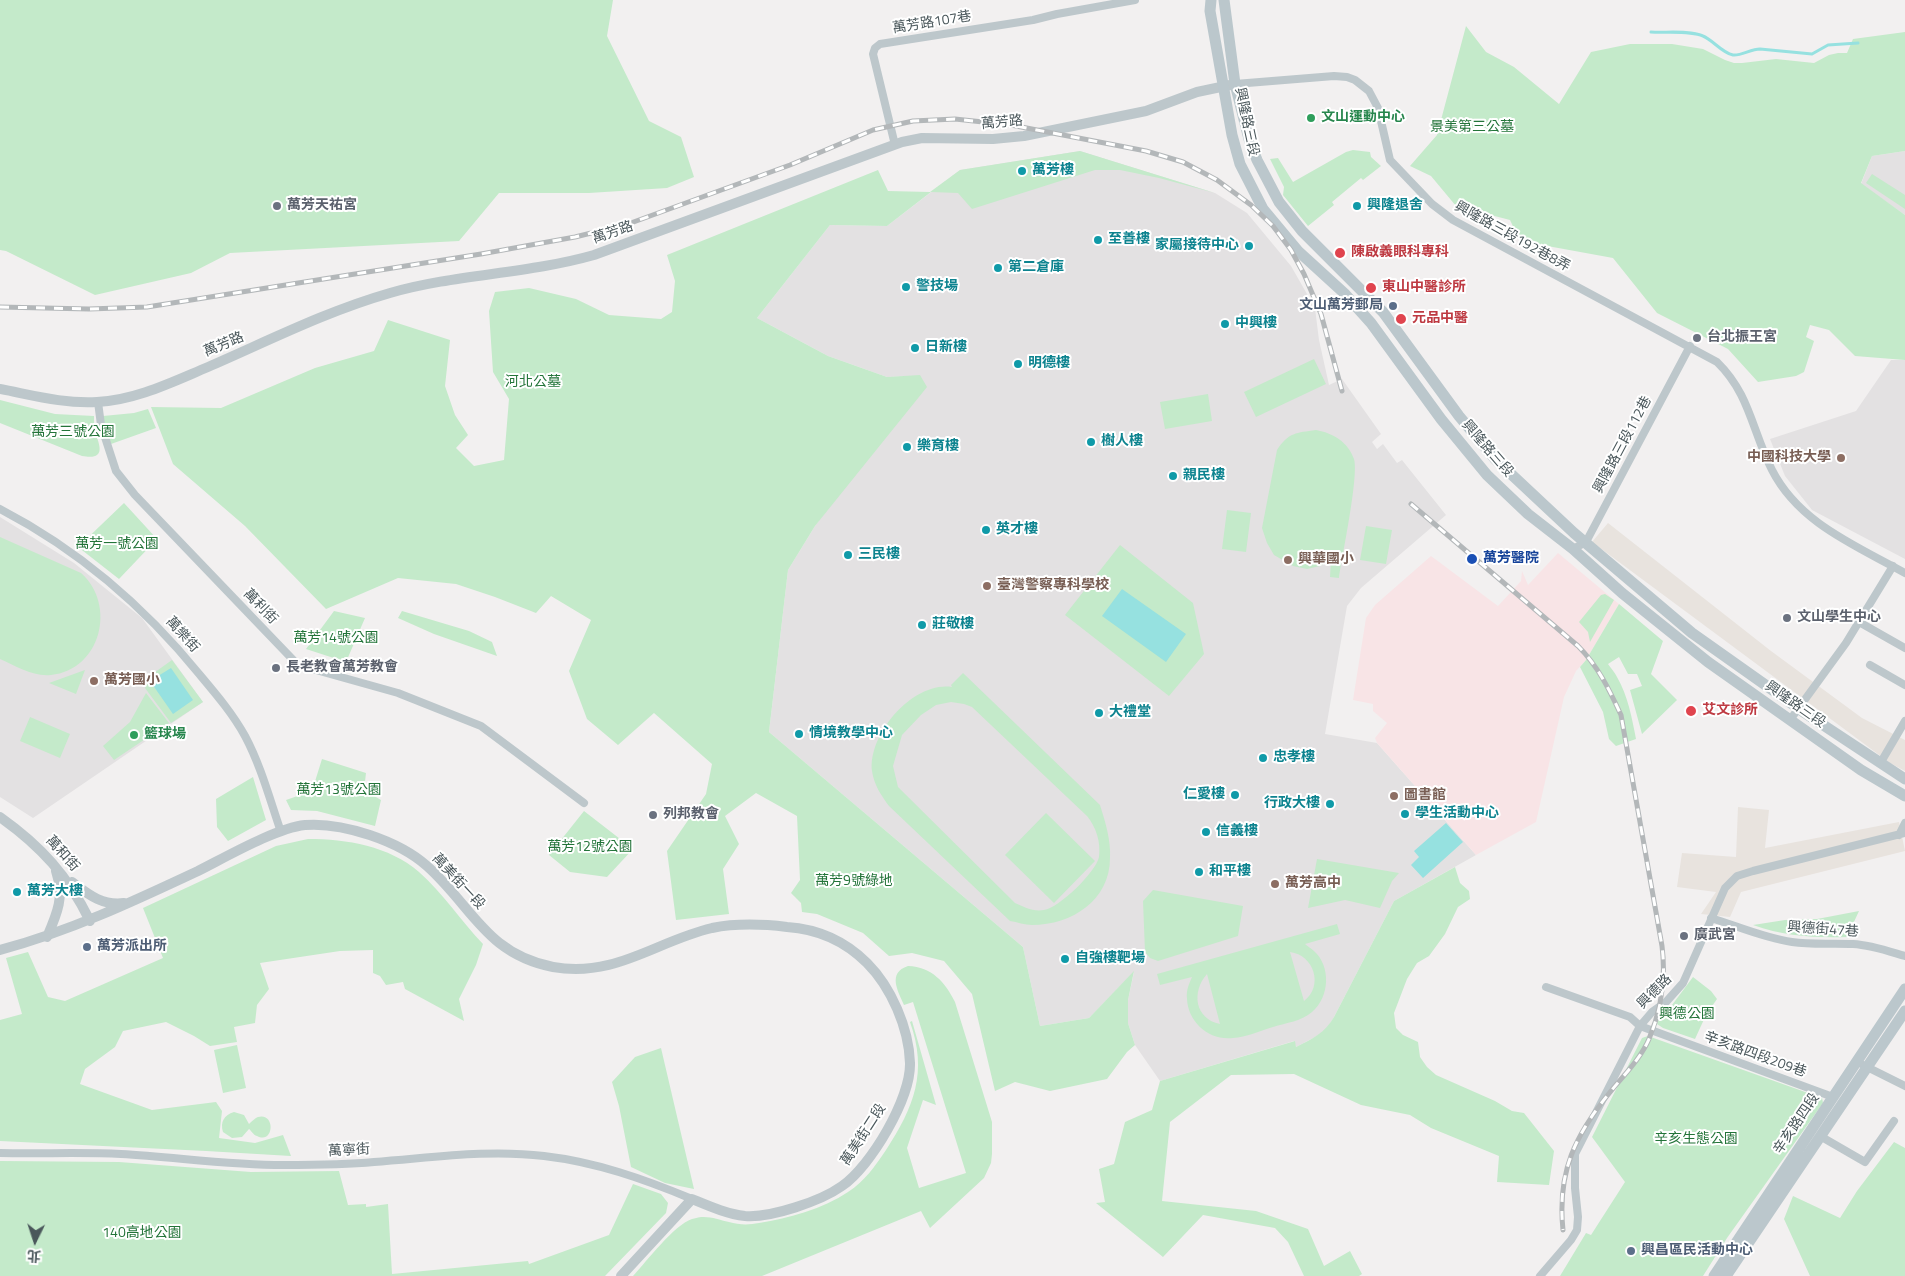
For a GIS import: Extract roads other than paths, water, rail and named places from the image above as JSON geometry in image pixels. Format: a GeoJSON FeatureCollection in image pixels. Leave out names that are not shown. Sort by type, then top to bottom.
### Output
{"type":"FeatureCollection","features":[{"type":"Feature","properties":{"kind":"main road","name":"興隆路三段"},"geometry":{"type":"LineString","coordinates":[[1211,0],[1210,11],[1232,135],[1240,164],[1262,209],[1298,251],[1344,293],[1370,323],[1446,426],[1487,475],[1528,514],[1573,549],[1622,593],[1688,646],[1862,770],[1905,796]]}},
{"type":"Feature","properties":{"kind":"main road","name":"興隆路三段"},"geometry":{"type":"LineString","coordinates":[[1224,0],[1235,84],[1249,139],[1257,160],[1279,202],[1302,230],[1384,312],[1459,416],[1495,460],[1586,542],[1692,633],[1905,779]]}},
{"type":"Feature","properties":{"kind":"main road","name":"辛亥路四段"},"geometry":{"type":"LineString","coordinates":[[1726,1276],[1820,1136],[1905,989]]}},
{"type":"Feature","properties":{"kind":"main road","name":"辛亥路四段"},"geometry":{"type":"LineString","coordinates":[[1714,1276],[1833,1097],[1862,1065],[1905,1011]]}},
{"type":"Feature","properties":{"kind":"street","name":"萬芳路107巷"},"geometry":{"type":"LineString","coordinates":[[895,145],[873,54],[875,48],[880,44],[1033,20],[1136,0]]}},
{"type":"Feature","properties":{"kind":"street","name":"興隆路三段192巷8弄"},"geometry":{"type":"LineString","coordinates":[[1235,84],[1334,76],[1355,80],[1369,91],[1374,99],[1390,160],[1441,212],[1717,362],[1728,372],[1738,387],[1771,468],[1784,490],[1800,509],[1828,530],[1905,573]]}},
{"type":"Feature","properties":{"kind":"street","name":"萬芳路"},"geometry":{"type":"LineString","coordinates":[[0,389],[62,401],[98,402],[122,399],[161,387],[368,300],[415,287],[574,260],[613,248],[895,145],[922,138],[993,139],[1024,136],[1146,112],[1184,96],[1223,85],[1235,84]]}},
{"type":"Feature","properties":{"kind":"street","name":"興隆路三段112巷"},"geometry":{"type":"LineString","coordinates":[[1586,542],[1690,346]]}},
{"type":"Feature","properties":{"kind":"street","name":"萬利街"},"geometry":{"type":"LineString","coordinates":[[98,402],[101,425],[116,471],[135,495],[298,664],[398,693],[481,726],[584,803]]}},
{"type":"Feature","properties":{"kind":"street","name":"萬樂街"},"geometry":{"type":"LineString","coordinates":[[0,509],[50,538],[103,576],[134,603],[171,641],[216,695],[244,735],[255,757],[281,832]]}},
{"type":"Feature","properties":{"kind":"street"},"geometry":{"type":"LineString","coordinates":[[1573,549],[1586,542]]}},
{"type":"Feature","properties":{"kind":"street"},"geometry":{"type":"LineString","coordinates":[[1790,720],[1859,622],[1893,566]]}},
{"type":"Feature","properties":{"kind":"street"},"geometry":{"type":"LineString","coordinates":[[1859,622],[1905,648]]}},
{"type":"Feature","properties":{"kind":"street"},"geometry":{"type":"LineString","coordinates":[[1870,665],[1905,685]]}},
{"type":"Feature","properties":{"kind":"street"},"geometry":{"type":"LineString","coordinates":[[1881,762],[1905,721]]}},
{"type":"Feature","properties":{"kind":"street","name":"萬和街"},"geometry":{"type":"LineString","coordinates":[[0,817],[53,863],[77,894],[90,921]]}},
{"type":"Feature","properties":{"kind":"street","name":"興德路"},"geometry":{"type":"LineString","coordinates":[[1540,1276],[1571,1240],[1576,1230],[1578,1217],[1574,1188],[1575,1154],[1640,1026],[1683,983],[1725,888],[1737,876],[1902,834],[1905,823]]}},
{"type":"Feature","properties":{"kind":"street","name":"萬美街一段"},"geometry":{"type":"LineString","coordinates":[[0,950],[47,937],[90,921],[281,832],[308,825],[326,826],[359,833],[394,845],[412,855],[426,866],[477,923],[499,944],[524,958],[554,967],[583,968],[614,964],[642,955],[691,934],[734,924],[769,925],[811,930],[838,941],[867,963]]}},
{"type":"Feature","properties":{"kind":"street"},"geometry":{"type":"LineString","coordinates":[[47,937],[61,901],[59,879],[53,863]]}},
{"type":"Feature","properties":{"kind":"street"},"geometry":{"type":"LineString","coordinates":[[64,876],[101,902],[118,904],[132,902]]}},
{"type":"Feature","properties":{"kind":"street","name":"興德街47巷"},"geometry":{"type":"LineString","coordinates":[[1711,918],[1790,942],[1855,944],[1875,947],[1905,956]]}},
{"type":"Feature","properties":{"kind":"street","name":"萬美街二段"},"geometry":{"type":"LineString","coordinates":[[692,1199],[741,1216],[754,1216],[786,1210],[831,1193],[844,1185],[866,1162],[897,1111],[908,1082],[910,1065],[908,1047],[896,1009],[882,983],[867,963]]}},
{"type":"Feature","properties":{"kind":"street","name":"辛亥路四段209巷"},"geometry":{"type":"LineString","coordinates":[[1546,987],[1630,1017],[1640,1026],[1833,1097]]}},
{"type":"Feature","properties":{"kind":"street"},"geometry":{"type":"LineString","coordinates":[[1862,1065],[1905,1086]]}},
{"type":"Feature","properties":{"kind":"street"},"geometry":{"type":"LineString","coordinates":[[1820,1136],[1865,1162],[1894,1121]]}},
{"type":"Feature","properties":{"kind":"street","name":"萬寧街"},"geometry":{"type":"LineString","coordinates":[[0,1153],[118,1154],[280,1165],[350,1164],[465,1154],[514,1153],[590,1164],[627,1174],[692,1199]]}},
{"type":"Feature","properties":{"kind":"street"},"geometry":{"type":"LineString","coordinates":[[621,1276],[692,1199]]}},
{"type":"Feature","properties":{"kind":"water"},"geometry":{"type":"Polygon","coordinates":[[[1122,589],[1186,634],[1166,662],[1102,616],[1122,589]]]}},
{"type":"Feature","properties":{"kind":"water"},"geometry":{"type":"Polygon","coordinates":[[[171,668],[193,700],[173,714],[150,681],[171,668]]]}},
{"type":"Feature","properties":{"kind":"water"},"geometry":{"type":"Polygon","coordinates":[[[1446,823],[1463,842],[1423,878],[1411,865],[1419,857],[1414,851],[1446,823]]]}},
{"type":"Feature","properties":{"kind":"waterway"},"geometry":{"type":"LineString","coordinates":[[1651,32],[1697,34],[1707,38],[1725,52],[1733,55],[1760,49],[1812,54],[1828,45],[1858,43]]}},
{"type":"Feature","properties":{"kind":"railway"},"geometry":{"type":"LineString","coordinates":[[0,307],[89,309],[147,307],[481,254],[575,237],[628,224],[790,165],[873,130],[913,121],[955,119],[1011,125],[1146,151],[1183,162],[1217,180],[1251,205],[1273,226],[1291,250],[1304,274],[1321,314],[1342,391]]}},
{"type":"Feature","properties":{"kind":"railway"},"geometry":{"type":"LineString","coordinates":[[1411,504],[1578,646],[1597,670],[1621,715],[1662,946],[1662,993],[1657,1016],[1646,1046],[1637,1060],[1598,1107],[1587,1123],[1571,1155],[1563,1190],[1563,1230]]}},
{"type":"Feature","properties":{"kind":"place","name":"文山運動中心"},"geometry":{"type":"Point","coordinates":[1311,118]}},
{"type":"Feature","properties":{"kind":"place","name":"萬芳樓"},"geometry":{"type":"Point","coordinates":[1022,171]}},
{"type":"Feature","properties":{"kind":"place","name":"萬芳天祐宮"},"geometry":{"type":"Point","coordinates":[277,206]}},
{"type":"Feature","properties":{"kind":"place","name":"興隆退舍"},"geometry":{"type":"Point","coordinates":[1357,206]}},
{"type":"Feature","properties":{"kind":"place","name":"至善樓"},"geometry":{"type":"Point","coordinates":[1098,240]}},
{"type":"Feature","properties":{"kind":"place","name":"家屬接待中心"},"geometry":{"type":"Point","coordinates":[1249,246]}},
{"type":"Feature","properties":{"kind":"place","name":"陳啟義眼科專科"},"geometry":{"type":"Point","coordinates":[1340,253]}},
{"type":"Feature","properties":{"kind":"place","name":"第二倉庫"},"geometry":{"type":"Point","coordinates":[998,268]}},
{"type":"Feature","properties":{"kind":"place","name":"警技場"},"geometry":{"type":"Point","coordinates":[906,287]}},
{"type":"Feature","properties":{"kind":"place","name":"東山中醫診所"},"geometry":{"type":"Point","coordinates":[1371,288]}},
{"type":"Feature","properties":{"kind":"place","name":"文山萬芳郵局"},"geometry":{"type":"Point","coordinates":[1393,306]}},
{"type":"Feature","properties":{"kind":"place","name":"元品中醫"},"geometry":{"type":"Point","coordinates":[1401,319]}},
{"type":"Feature","properties":{"kind":"place","name":"中興樓"},"geometry":{"type":"Point","coordinates":[1225,324]}},
{"type":"Feature","properties":{"kind":"place","name":"台北振王宮"},"geometry":{"type":"Point","coordinates":[1697,338]}},
{"type":"Feature","properties":{"kind":"place","name":"日新樓"},"geometry":{"type":"Point","coordinates":[915,348]}},
{"type":"Feature","properties":{"kind":"place","name":"明德樓"},"geometry":{"type":"Point","coordinates":[1018,364]}},
{"type":"Feature","properties":{"kind":"place","name":"樹人樓"},"geometry":{"type":"Point","coordinates":[1091,442]}},
{"type":"Feature","properties":{"kind":"place","name":"樂育樓"},"geometry":{"type":"Point","coordinates":[907,447]}},
{"type":"Feature","properties":{"kind":"place","name":"中國科技大學"},"geometry":{"type":"Point","coordinates":[1841,458]}},
{"type":"Feature","properties":{"kind":"place","name":"親民樓"},"geometry":{"type":"Point","coordinates":[1173,476]}},
{"type":"Feature","properties":{"kind":"place","name":"英才樓"},"geometry":{"type":"Point","coordinates":[986,530]}},
{"type":"Feature","properties":{"kind":"place","name":"三民樓"},"geometry":{"type":"Point","coordinates":[848,555]}},
{"type":"Feature","properties":{"kind":"place","name":"萬芳醫院"},"geometry":{"type":"Point","coordinates":[1472,559]}},
{"type":"Feature","properties":{"kind":"place","name":"興華國小"},"geometry":{"type":"Point","coordinates":[1288,560]}},
{"type":"Feature","properties":{"kind":"place","name":"臺灣警察專科學校"},"geometry":{"type":"Point","coordinates":[987,586]}},
{"type":"Feature","properties":{"kind":"place","name":"文山學生中心"},"geometry":{"type":"Point","coordinates":[1787,618]}},
{"type":"Feature","properties":{"kind":"place","name":"莊敬樓"},"geometry":{"type":"Point","coordinates":[922,625]}},
{"type":"Feature","properties":{"kind":"place","name":"長老教會萬芳教會"},"geometry":{"type":"Point","coordinates":[276,668]}},
{"type":"Feature","properties":{"kind":"place","name":"萬芳國小"},"geometry":{"type":"Point","coordinates":[94,681]}},
{"type":"Feature","properties":{"kind":"place","name":"艾文診所"},"geometry":{"type":"Point","coordinates":[1691,711]}},
{"type":"Feature","properties":{"kind":"place","name":"大禮堂"},"geometry":{"type":"Point","coordinates":[1099,713]}},
{"type":"Feature","properties":{"kind":"place","name":"情境教學中心"},"geometry":{"type":"Point","coordinates":[799,734]}},
{"type":"Feature","properties":{"kind":"place","name":"籃球場"},"geometry":{"type":"Point","coordinates":[134,735]}},
{"type":"Feature","properties":{"kind":"place","name":"忠孝樓"},"geometry":{"type":"Point","coordinates":[1263,758]}},
{"type":"Feature","properties":{"kind":"place","name":"仁愛樓"},"geometry":{"type":"Point","coordinates":[1235,795]}},
{"type":"Feature","properties":{"kind":"place","name":"圖書館"},"geometry":{"type":"Point","coordinates":[1394,796]}},
{"type":"Feature","properties":{"kind":"place","name":"行政大樓"},"geometry":{"type":"Point","coordinates":[1330,804]}},
{"type":"Feature","properties":{"kind":"place","name":"學生活動中心"},"geometry":{"type":"Point","coordinates":[1405,814]}},
{"type":"Feature","properties":{"kind":"place","name":"列邦教會"},"geometry":{"type":"Point","coordinates":[653,815]}},
{"type":"Feature","properties":{"kind":"place","name":"信義樓"},"geometry":{"type":"Point","coordinates":[1206,832]}},
{"type":"Feature","properties":{"kind":"place","name":"和平樓"},"geometry":{"type":"Point","coordinates":[1199,872]}},
{"type":"Feature","properties":{"kind":"place","name":"萬芳高中"},"geometry":{"type":"Point","coordinates":[1275,884]}},
{"type":"Feature","properties":{"kind":"place","name":"萬芳大樓"},"geometry":{"type":"Point","coordinates":[17,892]}},
{"type":"Feature","properties":{"kind":"place","name":"廣武宮"},"geometry":{"type":"Point","coordinates":[1684,936]}},
{"type":"Feature","properties":{"kind":"place","name":"萬芳派出所"},"geometry":{"type":"Point","coordinates":[87,947]}},
{"type":"Feature","properties":{"kind":"place","name":"自強樓靶場"},"geometry":{"type":"Point","coordinates":[1065,959]}},
{"type":"Feature","properties":{"kind":"place","name":"興昌區民活動中心"},"geometry":{"type":"Point","coordinates":[1631,1251]}},
{"type":"Feature","properties":{"kind":"park label","name":"景美第三公墓"},"geometry":{"type":"Point","coordinates":[1472,128]}},
{"type":"Feature","properties":{"kind":"park label","name":"河北公墓"},"geometry":{"type":"Point","coordinates":[533,383]}},
{"type":"Feature","properties":{"kind":"park label","name":"萬芳三號公園"},"geometry":{"type":"Point","coordinates":[73,433]}},
{"type":"Feature","properties":{"kind":"park label","name":"萬芳一號公園"},"geometry":{"type":"Point","coordinates":[117,545]}},
{"type":"Feature","properties":{"kind":"park label","name":"萬芳14號公園"},"geometry":{"type":"Point","coordinates":[336,639]}},
{"type":"Feature","properties":{"kind":"park label","name":"萬芳13號公園"},"geometry":{"type":"Point","coordinates":[339,791]}},
{"type":"Feature","properties":{"kind":"park label","name":"萬芳12號公園"},"geometry":{"type":"Point","coordinates":[590,848]}},
{"type":"Feature","properties":{"kind":"park label","name":"萬芳9號綠地"},"geometry":{"type":"Point","coordinates":[854,882]}},
{"type":"Feature","properties":{"kind":"park label","name":"興德公園"},"geometry":{"type":"Point","coordinates":[1687,1015]}},
{"type":"Feature","properties":{"kind":"park label","name":"辛亥生態公園"},"geometry":{"type":"Point","coordinates":[1696,1140]}},
{"type":"Feature","properties":{"kind":"park label","name":"140高地公園"},"geometry":{"type":"Point","coordinates":[142,1234]}}]}
